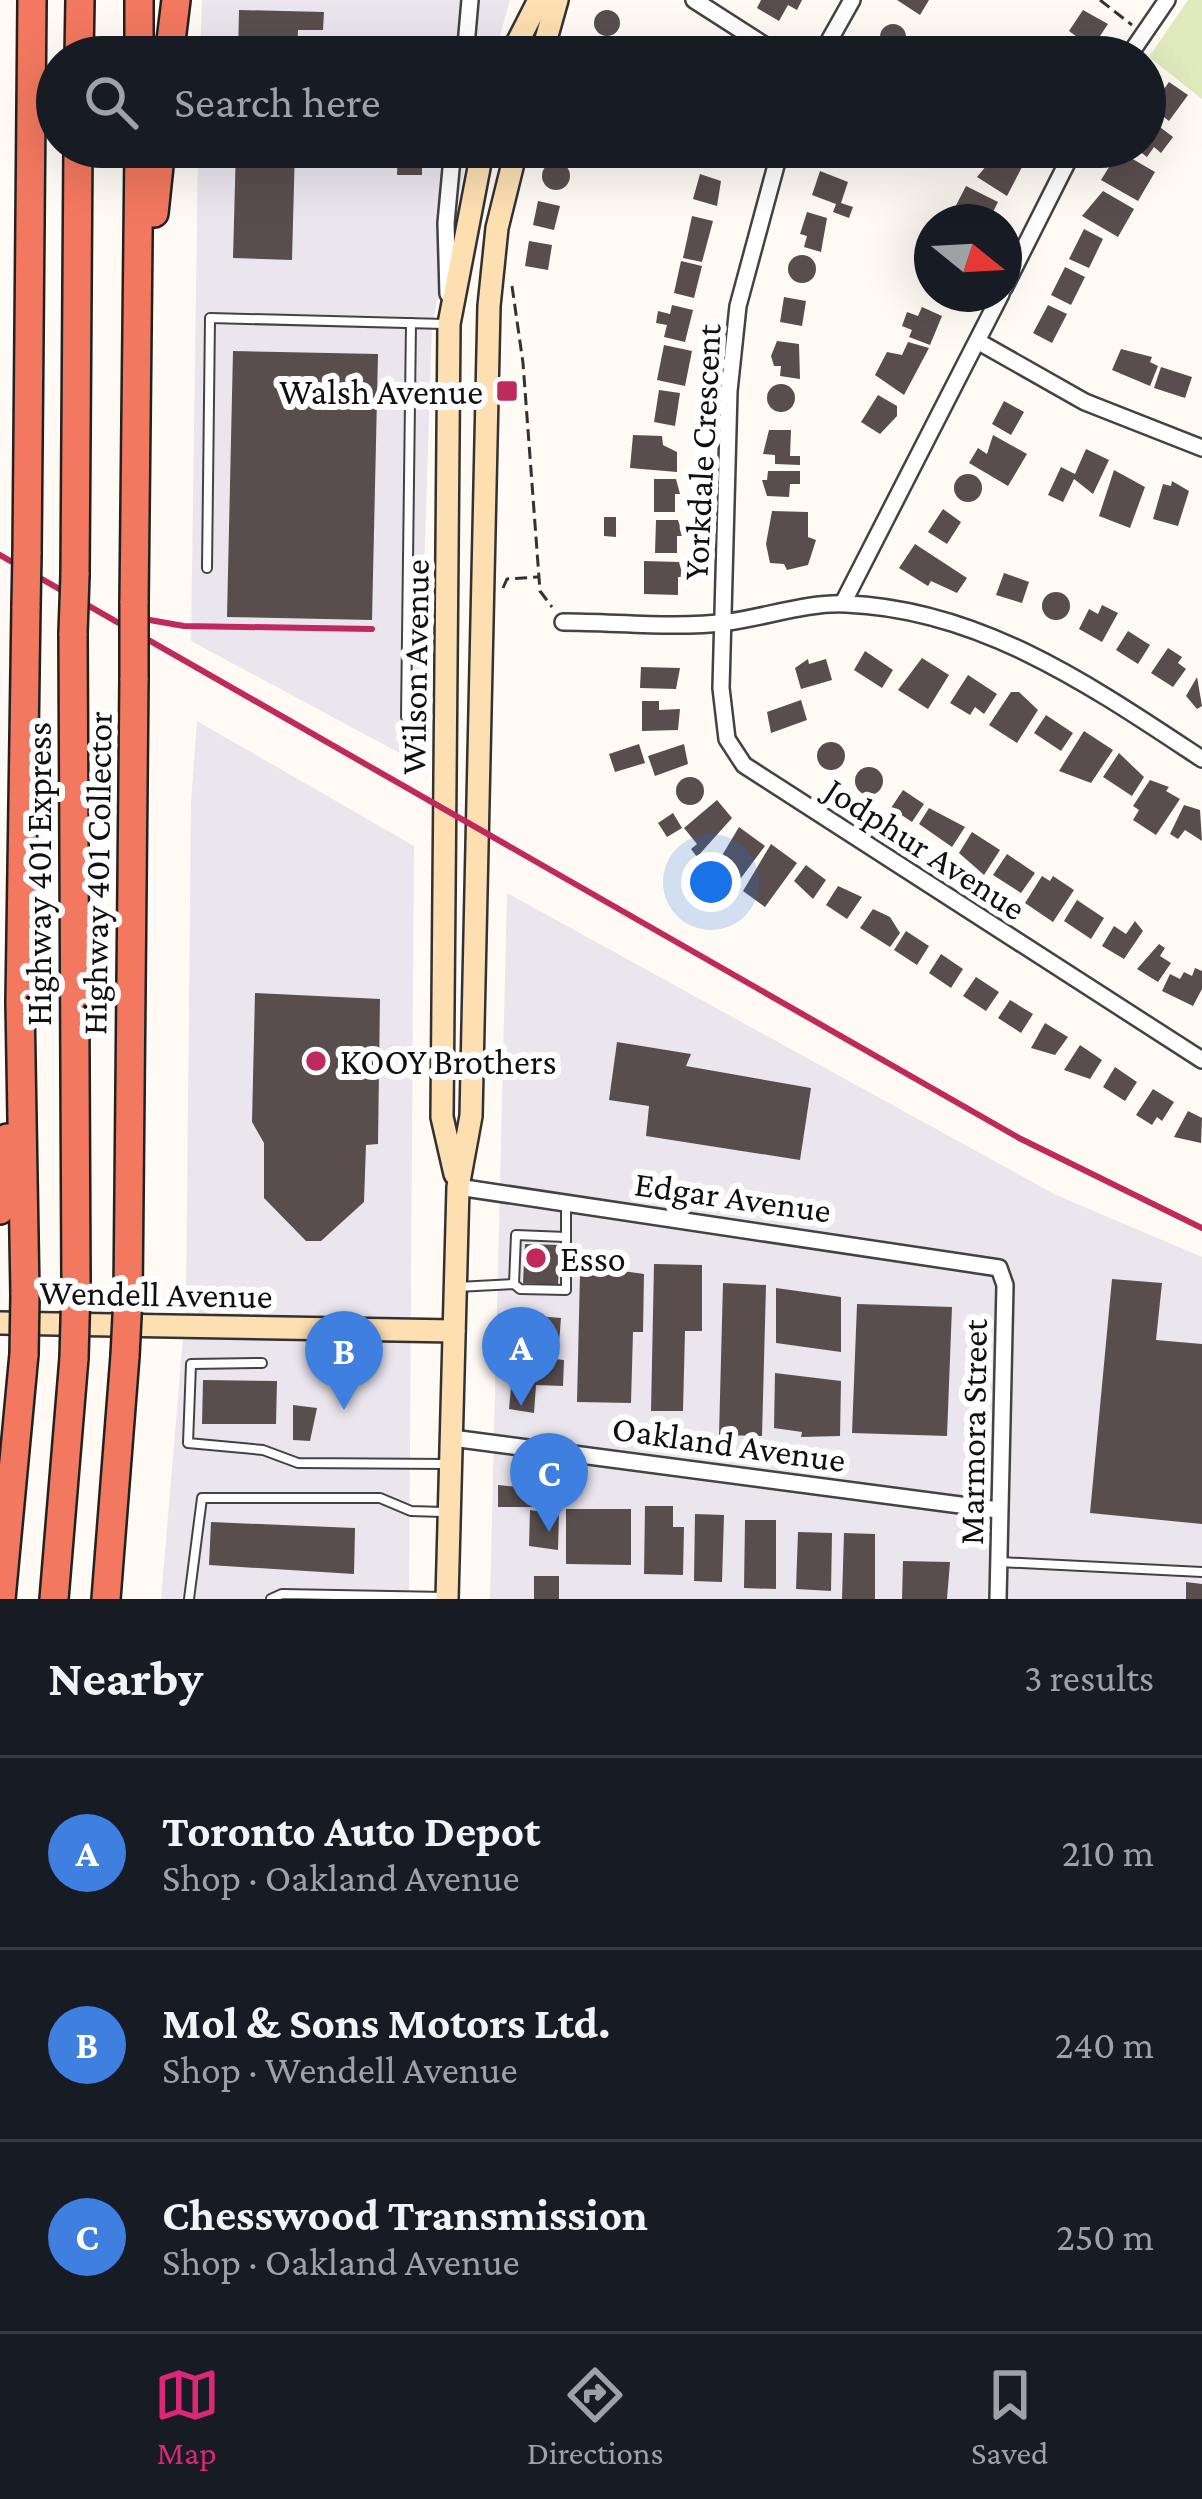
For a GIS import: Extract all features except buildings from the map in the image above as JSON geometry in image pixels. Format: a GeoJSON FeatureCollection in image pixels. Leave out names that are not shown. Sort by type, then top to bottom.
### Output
{"type":"FeatureCollection","features":[{"type":"Feature","properties":{"kind":"highway","name":"Highway 401 Express"},"geometry":{"type":"LineString","coordinates":[[1,1599],[24,1354],[20,1002],[32,0]]}},
{"type":"Feature","properties":{"kind":"highway"},"geometry":{"type":"LineString","coordinates":[[80,0],[80,36]]}},
{"type":"Feature","properties":{"kind":"highway"},"geometry":{"type":"LineString","coordinates":[[139,0],[139,36]]}},
{"type":"Feature","properties":{"kind":"highway"},"geometry":{"type":"LineString","coordinates":[[172,36],[176,0]]}},
{"type":"Feature","properties":{"kind":"highway","name":"Highway 401 Express"},"geometry":{"type":"LineString","coordinates":[[54,1599],[76,1285],[73,633],[78,168]]}},
{"type":"Feature","properties":{"kind":"highway","name":"Highway 401 Collector"},"geometry":{"type":"LineString","coordinates":[[106,1599],[128,1296],[139,168]]}},
{"type":"Feature","properties":{"kind":"highway"},"geometry":{"type":"LineString","coordinates":[[139,372],[158,168]]}},
{"type":"Feature","properties":{"kind":"highway"},"geometry":{"type":"LineString","coordinates":[[0,1210],[20,1002]]}},
{"type":"Feature","properties":{"kind":"main road"},"geometry":{"type":"LineString","coordinates":[[521,36],[539,0]]}},
{"type":"Feature","properties":{"kind":"main road"},"geometry":{"type":"LineString","coordinates":[[547,36],[557,0]]}},
{"type":"Feature","properties":{"kind":"main road"},"geometry":{"type":"LineString","coordinates":[[449,324],[479,168]]}},
{"type":"Feature","properties":{"kind":"main road","name":"Wilson Avenue"},"geometry":{"type":"LineString","coordinates":[[447,1598],[458,1186],[472,1116],[489,306],[497,228],[512,168]]}},
{"type":"Feature","properties":{"kind":"main road","name":"Wilson Avenue"},"geometry":{"type":"LineString","coordinates":[[449,324],[442,1117],[458,1186]]}},
{"type":"Feature","properties":{"kind":"main road","name":"Wendell Avenue"},"geometry":{"type":"LineString","coordinates":[[0,1323],[454,1331]]}},
{"type":"Feature","properties":{"kind":"street"},"geometry":{"type":"LineString","coordinates":[[467,36],[470,0]]}},
{"type":"Feature","properties":{"kind":"street"},"geometry":{"type":"LineString","coordinates":[[694,0],[750,36]]}},
{"type":"Feature","properties":{"kind":"street"},"geometry":{"type":"LineString","coordinates":[[832,36],[852,0]]}},
{"type":"Feature","properties":{"kind":"street"},"geometry":{"type":"LineString","coordinates":[[1142,34],[1167,0]]}},
{"type":"Feature","properties":{"kind":"street","name":"Wilson Avenue"},"geometry":{"type":"LineString","coordinates":[[449,324],[446,224],[451,168]]}},
{"type":"Feature","properties":{"kind":"street","name":"Yorkdale Crescent"},"geometry":{"type":"LineString","coordinates":[[724,623],[727,431],[736,325],[754,236],[775,168]]}},
{"type":"Feature","properties":{"kind":"street"},"geometry":{"type":"LineString","coordinates":[[1022,253],[1064,168]]}},
{"type":"Feature","properties":{"kind":"street"},"geometry":{"type":"LineString","coordinates":[[843,603],[993,312]]}},
{"type":"Feature","properties":{"kind":"street"},"geometry":{"type":"LineString","coordinates":[[979,342],[1084,402],[1202,448]]}},
{"type":"Feature","properties":{"kind":"street"},"geometry":{"type":"LineString","coordinates":[[563,622],[724,623],[843,603],[895,610],[1002,641],[1081,680],[1202,759]]}},
{"type":"Feature","properties":{"kind":"street","name":"Jodphur Avenue"},"geometry":{"type":"LineString","coordinates":[[724,623],[724,723],[744,765],[1202,1060]]}},
{"type":"Feature","properties":{"kind":"street","name":"Edgar Avenue"},"geometry":{"type":"LineString","coordinates":[[458,1186],[999,1268]]}},
{"type":"Feature","properties":{"kind":"street","name":"Marmora Street"},"geometry":{"type":"LineString","coordinates":[[998,1599],[1005,1285],[999,1268]]}},
{"type":"Feature","properties":{"kind":"street","name":"Oakland Avenue"},"geometry":{"type":"LineString","coordinates":[[452,1438],[998,1510]]}},
{"type":"Feature","properties":{"kind":"lane"},"geometry":{"type":"LineString","coordinates":[[207,568],[209,318],[449,324]]}},
{"type":"Feature","properties":{"kind":"lane"},"geometry":{"type":"LineString","coordinates":[[406,717],[410,323]]}},
{"type":"Feature","properties":{"kind":"lane"},"geometry":{"type":"LineString","coordinates":[[455,1287],[514,1284],[520,1289],[566,1290],[566,1202]]}},
{"type":"Feature","properties":{"kind":"lane"},"geometry":{"type":"LineString","coordinates":[[514,1284],[519,1264],[516,1235],[566,1237]]}},
{"type":"Feature","properties":{"kind":"lane"},"geometry":{"type":"LineString","coordinates":[[262,1364],[191,1364],[188,1443],[263,1450],[298,1463],[451,1464]]}},
{"type":"Feature","properties":{"kind":"lane"},"geometry":{"type":"LineString","coordinates":[[189,1599],[197,1507],[212,1495],[380,1498],[411,1511],[449,1512]]}},
{"type":"Feature","properties":{"kind":"lane"},"geometry":{"type":"LineString","coordinates":[[999,1562],[1202,1572]]}},
{"type":"Feature","properties":{"kind":"lane"},"geometry":{"type":"LineString","coordinates":[[271,1599],[282,1594],[447,1598]]}},
{"type":"Feature","properties":{"kind":"path"},"geometry":{"type":"LineString","coordinates":[[1100,0],[1142,34]]}},
{"type":"Feature","properties":{"kind":"path"},"geometry":{"type":"LineString","coordinates":[[510,279],[523,363],[539,591],[563,622]]}},
{"type":"Feature","properties":{"kind":"path"},"geometry":{"type":"LineString","coordinates":[[506,588],[507,579],[540,577]]}},
{"type":"Feature","properties":{"kind":"shaded area"},"geometry":{"type":"Polygon","coordinates":[[[202,0],[510,0],[500,36],[201,36],[202,0]]]}},
{"type":"Feature","properties":{"kind":"shaded area"},"geometry":{"type":"Polygon","coordinates":[[[198,168],[465,168],[432,325],[418,763],[191,641],[198,168]]]}},
{"type":"Feature","properties":{"kind":"shaded area"},"geometry":{"type":"Polygon","coordinates":[[[197,721],[414,846],[409,1599],[161,1599],[186,1301],[191,802],[197,721]]]}},
{"type":"Feature","properties":{"kind":"shaded area"},"geometry":{"type":"Polygon","coordinates":[[[507,893],[1056,1195],[1202,1257],[1202,1599],[490,1599],[507,893]]]}},
{"type":"Feature","properties":{"kind":"green space"},"geometry":{"type":"Polygon","coordinates":[[[1188,0],[1202,0],[1202,99],[1166,70],[1163,36],[1188,0]]]}},
{"type":"Feature","properties":{"kind":"railway"},"geometry":{"type":"LineString","coordinates":[[0,555],[1019,1138],[1202,1228]]}},
{"type":"Feature","properties":{"kind":"railway"},"geometry":{"type":"LineString","coordinates":[[121,615],[184,626],[372,629]]}},
{"type":"Feature","properties":{"kind":"place","name":"Walsh Avenue"},"geometry":{"type":"Point","coordinates":[507,391]}},
{"type":"Feature","properties":{"kind":"place","name":"KOOY Brothers"},"geometry":{"type":"Point","coordinates":[316,1061]}},
{"type":"Feature","properties":{"kind":"place","name":"Esso"},"geometry":{"type":"Point","coordinates":[536,1258]}},
{"type":"Feature","properties":{"kind":"place","name":"Toronto Auto Depot"},"geometry":{"type":"Point","coordinates":[521,1406]}},
{"type":"Feature","properties":{"kind":"place","name":"Mol & Sons Motors Ltd."},"geometry":{"type":"Point","coordinates":[344,1410]}},
{"type":"Feature","properties":{"kind":"place","name":"Chesswood Transmission"},"geometry":{"type":"Point","coordinates":[549,1532]}}]}
